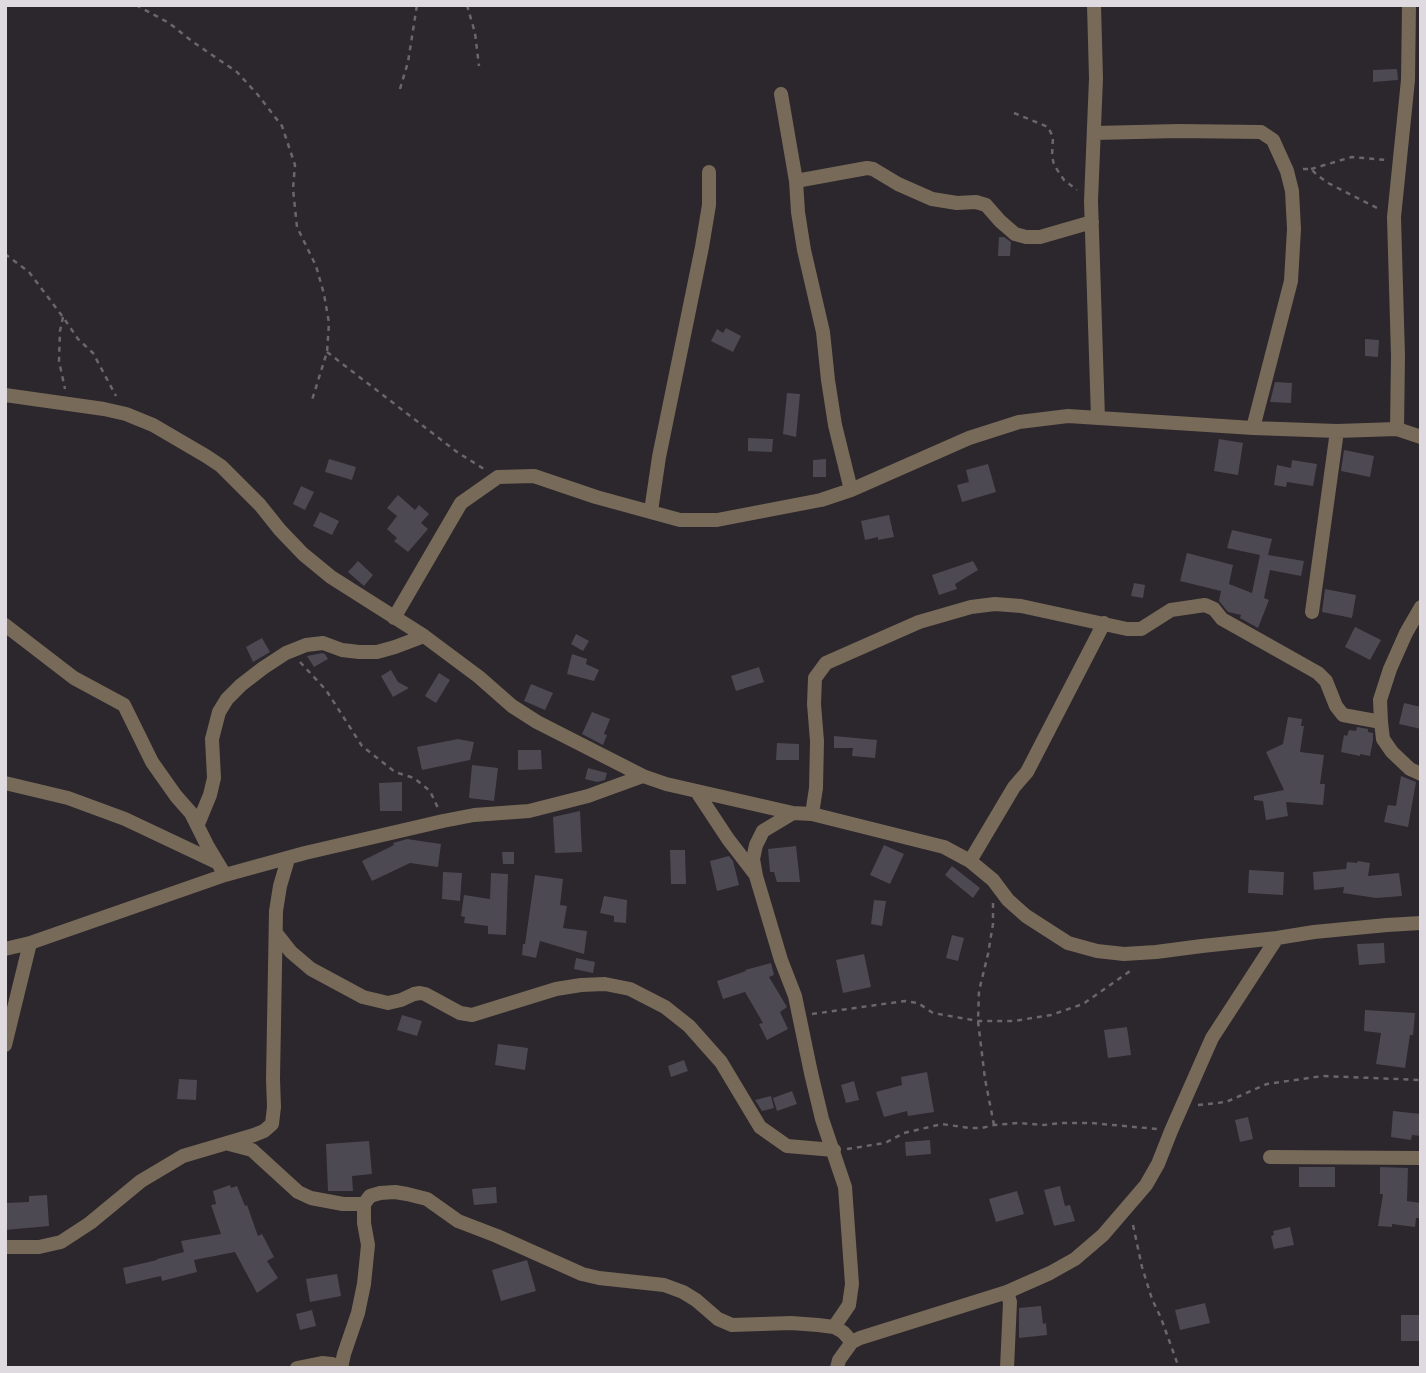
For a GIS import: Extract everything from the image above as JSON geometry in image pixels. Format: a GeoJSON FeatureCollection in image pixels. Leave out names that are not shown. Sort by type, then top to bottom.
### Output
{"type":"FeatureCollection","features":[{"type":"Feature","properties":{"kind":"street"},"geometry":{"type":"LineString","coordinates":[[1094,5],[1096,78],[1091,201],[1098,418]]}},
{"type":"Feature","properties":{"kind":"street"},"geometry":{"type":"LineString","coordinates":[[1397,429],[1394,217],[1408,80],[1409,5]]}},
{"type":"Feature","properties":{"kind":"street"},"geometry":{"type":"LineString","coordinates":[[780,93],[796,181],[800,225],[823,332],[835,425],[851,490]]}},
{"type":"Feature","properties":{"kind":"street"},"geometry":{"type":"LineString","coordinates":[[1095,133],[1261,132],[1273,140],[1287,171],[1292,191],[1294,229],[1290,281],[1253,428]]}},
{"type":"Feature","properties":{"kind":"street"},"geometry":{"type":"LineString","coordinates":[[796,181],[873,169],[932,199],[986,205],[1015,234],[1026,237],[1040,237],[1092,222]]}},
{"type":"Feature","properties":{"kind":"street"},"geometry":{"type":"LineString","coordinates":[[650,511],[702,247],[709,205],[709,172]]}},
{"type":"Feature","properties":{"kind":"street"},"geometry":{"type":"LineString","coordinates":[[5,395],[126,414],[153,425],[206,456],[221,466],[303,554],[331,577],[424,636],[479,677],[512,706],[537,722],[643,776],[697,792],[793,813],[812,814],[944,847],[970,861],[993,880],[1008,900],[1026,916],[1068,943],[1097,951],[1156,953],[1314,932],[1421,923]]}},
{"type":"Feature","properties":{"kind":"street"},"geometry":{"type":"LineString","coordinates":[[394,618],[461,503],[498,477],[534,476],[596,497],[680,520],[717,520],[821,500],[851,490],[969,438],[1019,422],[1068,416],[1253,428],[1337,431],[1397,429],[1421,437]]}},
{"type":"Feature","properties":{"kind":"street"},"geometry":{"type":"LineString","coordinates":[[1312,612],[1337,431]]}},
{"type":"Feature","properties":{"kind":"street"},"geometry":{"type":"LineString","coordinates":[[812,814],[816,788],[815,678],[826,663],[919,622],[971,607],[995,604],[1021,606],[1127,629],[1141,629],[1171,610],[1205,605],[1214,609],[1223,619],[1318,673],[1326,681],[1336,706],[1343,715],[1381,722]]}},
{"type":"Feature","properties":{"kind":"street"},"geometry":{"type":"LineString","coordinates":[[1421,607],[1390,669],[1380,700],[1383,739],[1410,769],[1421,774]]}},
{"type":"Feature","properties":{"kind":"street"},"geometry":{"type":"LineString","coordinates":[[970,861],[1014,787],[1027,772],[1104,623]]}},
{"type":"Feature","properties":{"kind":"street"},"geometry":{"type":"LineString","coordinates":[[5,625],[74,678],[124,705],[160,776],[191,813],[225,875]]}},
{"type":"Feature","properties":{"kind":"street"},"geometry":{"type":"LineString","coordinates":[[198,824],[214,778],[212,739],[219,712],[241,685],[286,653],[306,645],[323,643],[342,650],[377,652],[424,636]]}},
{"type":"Feature","properties":{"kind":"street"},"geometry":{"type":"LineString","coordinates":[[5,948],[30,943],[225,875],[305,853],[474,815],[529,811],[587,796],[643,776]]}},
{"type":"Feature","properties":{"kind":"street"},"geometry":{"type":"LineString","coordinates":[[5,783],[68,798],[125,818],[216,862]]}},
{"type":"Feature","properties":{"kind":"street"},"geometry":{"type":"LineString","coordinates":[[697,792],[756,876]]}},
{"type":"Feature","properties":{"kind":"street"},"geometry":{"type":"LineString","coordinates":[[793,813],[764,831],[756,845],[753,859],[800,1016],[822,1119],[845,1187],[852,1284],[849,1305],[834,1327]]}},
{"type":"Feature","properties":{"kind":"street"},"geometry":{"type":"LineString","coordinates":[[5,1247],[39,1247],[61,1242],[90,1223],[141,1181],[172,1162],[183,1156],[264,1131],[272,1124],[276,911],[288,859]]}},
{"type":"Feature","properties":{"kind":"street"},"geometry":{"type":"LineString","coordinates":[[276,933],[291,952],[311,969],[363,997],[388,1003],[420,993],[460,1013],[472,1015],[556,989],[605,984],[630,989],[664,1007],[689,1026],[721,1062],[760,1127],[787,1146],[834,1150]]}},
{"type":"Feature","properties":{"kind":"street"},"geometry":{"type":"LineString","coordinates":[[837,1368],[839,1360],[852,1342],[860,1338],[1007,1292],[1075,1259],[1103,1235],[1146,1185],[1158,1164],[1212,1038],[1277,939]]}},
{"type":"Feature","properties":{"kind":"street"},"geometry":{"type":"LineString","coordinates":[[5,1045],[30,943]]}},
{"type":"Feature","properties":{"kind":"street"},"geometry":{"type":"LineString","coordinates":[[229,1144],[252,1150],[298,1192],[311,1198],[343,1204],[364,1204]]}},
{"type":"Feature","properties":{"kind":"street"},"geometry":{"type":"LineString","coordinates":[[1270,1157],[1421,1158]]}},
{"type":"Feature","properties":{"kind":"street"},"geometry":{"type":"LineString","coordinates":[[297,1368],[322,1363],[341,1368],[358,1314],[364,1284],[368,1245],[364,1204],[370,1196],[395,1192],[427,1199],[458,1221],[582,1274],[664,1286],[683,1292],[718,1319],[732,1325],[791,1323],[834,1327],[852,1342]]}},
{"type":"Feature","properties":{"kind":"street"},"geometry":{"type":"LineString","coordinates":[[1007,1292],[1010,1302],[1007,1368]]}},
{"type":"Feature","properties":{"kind":"path"},"geometry":{"type":"LineString","coordinates":[[136,5],[169,23],[237,72],[282,126],[295,165],[293,189],[297,227],[316,266],[329,323],[327,352],[312,400]]}},
{"type":"Feature","properties":{"kind":"path"},"geometry":{"type":"LineString","coordinates":[[400,89],[408,62],[417,5]]}},
{"type":"Feature","properties":{"kind":"path"},"geometry":{"type":"LineString","coordinates":[[467,5],[475,33],[479,66]]}},
{"type":"Feature","properties":{"kind":"path"},"geometry":{"type":"LineString","coordinates":[[1014,113],[1048,127],[1053,137],[1054,164],[1065,180],[1091,201]]}},
{"type":"Feature","properties":{"kind":"path"},"geometry":{"type":"LineString","coordinates":[[1287,171],[1311,169],[1352,157],[1400,161]]}},
{"type":"Feature","properties":{"kind":"path"},"geometry":{"type":"LineString","coordinates":[[1311,169],[1328,183],[1394,217]]}},
{"type":"Feature","properties":{"kind":"path"},"geometry":{"type":"LineString","coordinates":[[5,254],[29,272],[78,339],[93,353],[126,414]]}},
{"type":"Feature","properties":{"kind":"path"},"geometry":{"type":"LineString","coordinates":[[63,317],[60,361],[68,404]]}},
{"type":"Feature","properties":{"kind":"path"},"geometry":{"type":"LineString","coordinates":[[327,352],[457,452],[498,477]]}},
{"type":"Feature","properties":{"kind":"path"},"geometry":{"type":"LineString","coordinates":[[286,653],[301,663],[326,690],[362,746],[395,772],[414,778],[430,790],[443,821]]}},
{"type":"Feature","properties":{"kind":"path"},"geometry":{"type":"LineString","coordinates":[[993,880],[993,924],[979,991],[978,1021],[994,1125]]}},
{"type":"Feature","properties":{"kind":"path"},"geometry":{"type":"LineString","coordinates":[[800,1016],[905,1001],[918,1003],[933,1013],[978,1021],[1014,1021],[1051,1015],[1083,1004],[1134,968]]}},
{"type":"Feature","properties":{"kind":"path"},"geometry":{"type":"LineString","coordinates":[[1181,1107],[1226,1102],[1267,1084],[1323,1076],[1421,1080]]}},
{"type":"Feature","properties":{"kind":"path"},"geometry":{"type":"LineString","coordinates":[[834,1150],[885,1143],[904,1133],[942,1124],[982,1128],[1018,1123],[1091,1123],[1171,1130]]}},
{"type":"Feature","properties":{"kind":"path"},"geometry":{"type":"LineString","coordinates":[[1129,1206],[1142,1267],[1179,1368]]}},
{"type":"Feature","properties":{"kind":"building"},"geometry":{"type":"Polygon","coordinates":[[[1397,69],[1398,80],[1373,82],[1373,70],[1397,69]]]}},
{"type":"Feature","properties":{"kind":"building"},"geometry":{"type":"Polygon","coordinates":[[[999,237],[1011,242],[1010,256],[998,256],[999,237]]]}},
{"type":"Feature","properties":{"kind":"building"},"geometry":{"type":"Polygon","coordinates":[[[726,328],[741,336],[733,352],[711,341],[717,329],[723,333],[726,328]]]}},
{"type":"Feature","properties":{"kind":"building"},"geometry":{"type":"Polygon","coordinates":[[[1365,339],[1379,340],[1378,357],[1365,356],[1365,339]]]}},
{"type":"Feature","properties":{"kind":"building"},"geometry":{"type":"Polygon","coordinates":[[[1275,382],[1292,383],[1291,403],[1270,402],[1275,382]]]}},
{"type":"Feature","properties":{"kind":"building"},"geometry":{"type":"Polygon","coordinates":[[[787,393],[800,394],[796,437],[783,434],[787,393]]]}},
{"type":"Feature","properties":{"kind":"building"},"geometry":{"type":"Polygon","coordinates":[[[748,438],[773,439],[772,452],[748,451],[748,438]]]}},
{"type":"Feature","properties":{"kind":"building"},"geometry":{"type":"Polygon","coordinates":[[[1219,439],[1243,443],[1238,475],[1214,471],[1219,439]]]}},
{"type":"Feature","properties":{"kind":"building"},"geometry":{"type":"Polygon","coordinates":[[[1344,450],[1374,456],[1370,477],[1341,471],[1344,450]]]}},
{"type":"Feature","properties":{"kind":"building"},"geometry":{"type":"Polygon","coordinates":[[[329,459],[356,467],[352,480],[325,472],[329,459]]]}},
{"type":"Feature","properties":{"kind":"building"},"geometry":{"type":"Polygon","coordinates":[[[826,459],[826,477],[813,477],[813,460],[826,459]]]}},
{"type":"Feature","properties":{"kind":"building"},"geometry":{"type":"Polygon","coordinates":[[[1292,460],[1317,464],[1313,486],[1287,482],[1286,487],[1274,485],[1277,465],[1291,468],[1292,460]]]}},
{"type":"Feature","properties":{"kind":"building"},"geometry":{"type":"Polygon","coordinates":[[[988,464],[996,492],[962,502],[957,485],[969,482],[966,470],[988,464]]]}},
{"type":"Feature","properties":{"kind":"building"},"geometry":{"type":"Polygon","coordinates":[[[301,486],[314,492],[305,510],[293,504],[301,486]]]}},
{"type":"Feature","properties":{"kind":"building"},"geometry":{"type":"Polygon","coordinates":[[[398,495],[415,510],[419,505],[429,514],[421,523],[428,529],[408,552],[394,541],[397,538],[387,529],[397,516],[387,508],[398,495]]]}},
{"type":"Feature","properties":{"kind":"building"},"geometry":{"type":"Polygon","coordinates":[[[320,512],[339,521],[332,535],[313,526],[320,512]]]}},
{"type":"Feature","properties":{"kind":"building"},"geometry":{"type":"Polygon","coordinates":[[[889,515],[894,537],[865,540],[861,521],[889,515]]]}},
{"type":"Feature","properties":{"kind":"building"},"geometry":{"type":"Polygon","coordinates":[[[1232,530],[1272,539],[1268,555],[1304,561],[1301,576],[1270,570],[1264,598],[1269,600],[1258,628],[1240,618],[1241,615],[1228,612],[1219,601],[1221,591],[1180,581],[1187,553],[1233,565],[1229,584],[1252,593],[1260,555],[1227,548],[1232,530]]]}},
{"type":"Feature","properties":{"kind":"building"},"geometry":{"type":"Polygon","coordinates":[[[358,561],[373,575],[364,586],[348,572],[358,561]]]}},
{"type":"Feature","properties":{"kind":"building"},"geometry":{"type":"Polygon","coordinates":[[[973,561],[978,570],[955,584],[957,589],[939,595],[932,575],[973,561]]]}},
{"type":"Feature","properties":{"kind":"building"},"geometry":{"type":"Polygon","coordinates":[[[1134,583],[1145,585],[1143,598],[1131,596],[1134,583]]]}},
{"type":"Feature","properties":{"kind":"building"},"geometry":{"type":"Polygon","coordinates":[[[1325,589],[1356,595],[1352,618],[1322,612],[1325,589]]]}},
{"type":"Feature","properties":{"kind":"building"},"geometry":{"type":"Polygon","coordinates":[[[1355,627],[1381,640],[1370,660],[1345,647],[1355,627]]]}},
{"type":"Feature","properties":{"kind":"building"},"geometry":{"type":"Polygon","coordinates":[[[576,634],[589,641],[583,651],[571,644],[576,634]]]}},
{"type":"Feature","properties":{"kind":"building"},"geometry":{"type":"Polygon","coordinates":[[[262,638],[270,652],[253,662],[246,647],[262,638]]]}},
{"type":"Feature","properties":{"kind":"building"},"geometry":{"type":"Polygon","coordinates":[[[322,653],[328,659],[314,667],[307,656],[322,653]]]}},
{"type":"Feature","properties":{"kind":"building"},"geometry":{"type":"Polygon","coordinates":[[[572,654],[587,659],[586,664],[599,670],[594,681],[567,674],[572,654]]]}},
{"type":"Feature","properties":{"kind":"building"},"geometry":{"type":"Polygon","coordinates":[[[759,667],[764,682],[736,691],[731,676],[759,667]]]}},
{"type":"Feature","properties":{"kind":"building"},"geometry":{"type":"Polygon","coordinates":[[[391,670],[398,682],[409,688],[393,697],[381,676],[391,670]]]}},
{"type":"Feature","properties":{"kind":"building"},"geometry":{"type":"Polygon","coordinates":[[[439,673],[450,680],[436,703],[425,696],[439,673]]]}},
{"type":"Feature","properties":{"kind":"building"},"geometry":{"type":"Polygon","coordinates":[[[531,684],[553,693],[545,710],[524,701],[531,684]]]}},
{"type":"Feature","properties":{"kind":"building"},"geometry":{"type":"Polygon","coordinates":[[[1404,703],[1421,707],[1421,729],[1399,724],[1404,703]]]}},
{"type":"Feature","properties":{"kind":"building"},"geometry":{"type":"Polygon","coordinates":[[[592,712],[610,719],[603,745],[582,734],[592,712]]]}},
{"type":"Feature","properties":{"kind":"building"},"geometry":{"type":"Polygon","coordinates":[[[1288,717],[1302,719],[1301,726],[1304,726],[1300,752],[1324,755],[1320,784],[1325,784],[1323,805],[1286,802],[1288,816],[1266,820],[1263,801],[1254,800],[1254,796],[1284,790],[1266,752],[1283,744],[1288,717]]]}},
{"type":"Feature","properties":{"kind":"building"},"geometry":{"type":"Polygon","coordinates":[[[1357,727],[1373,733],[1370,756],[1341,752],[1344,735],[1347,736],[1349,730],[1356,731],[1357,727]]]}},
{"type":"Feature","properties":{"kind":"building"},"geometry":{"type":"Polygon","coordinates":[[[834,736],[877,740],[875,758],[852,756],[853,748],[834,748],[834,736]]]}},
{"type":"Feature","properties":{"kind":"building"},"geometry":{"type":"Polygon","coordinates":[[[458,739],[474,742],[470,760],[422,770],[417,747],[458,739]]]}},
{"type":"Feature","properties":{"kind":"building"},"geometry":{"type":"Polygon","coordinates":[[[777,743],[799,744],[799,760],[776,760],[777,743]]]}},
{"type":"Feature","properties":{"kind":"building"},"geometry":{"type":"Polygon","coordinates":[[[518,750],[541,750],[542,769],[518,770],[518,750]]]}},
{"type":"Feature","properties":{"kind":"building"},"geometry":{"type":"Polygon","coordinates":[[[472,765],[498,768],[494,801],[469,798],[472,765]]]}},
{"type":"Feature","properties":{"kind":"building"},"geometry":{"type":"Polygon","coordinates":[[[588,768],[607,773],[605,780],[597,782],[585,779],[588,768]]]}},
{"type":"Feature","properties":{"kind":"building"},"geometry":{"type":"Polygon","coordinates":[[[1401,776],[1416,782],[1408,827],[1384,822],[1388,805],[1396,806],[1401,776]]]}},
{"type":"Feature","properties":{"kind":"building"},"geometry":{"type":"Polygon","coordinates":[[[402,782],[402,811],[380,811],[379,783],[402,782]]]}},
{"type":"Feature","properties":{"kind":"building"},"geometry":{"type":"Polygon","coordinates":[[[580,811],[582,852],[555,853],[553,817],[580,811]]]}},
{"type":"Feature","properties":{"kind":"building"},"geometry":{"type":"Polygon","coordinates":[[[407,839],[441,844],[438,867],[410,863],[372,881],[362,861],[394,845],[393,843],[407,839]]]}},
{"type":"Feature","properties":{"kind":"building"},"geometry":{"type":"Polygon","coordinates":[[[884,845],[904,854],[890,884],[870,875],[884,845]]]}},
{"type":"Feature","properties":{"kind":"building"},"geometry":{"type":"Polygon","coordinates":[[[796,846],[800,882],[777,882],[774,872],[770,872],[768,849],[796,846]]]}},
{"type":"Feature","properties":{"kind":"building"},"geometry":{"type":"Polygon","coordinates":[[[670,850],[685,850],[686,884],[671,884],[670,850]]]}},
{"type":"Feature","properties":{"kind":"building"},"geometry":{"type":"Polygon","coordinates":[[[502,852],[514,852],[514,864],[503,864],[502,852]]]}},
{"type":"Feature","properties":{"kind":"building"},"geometry":{"type":"Polygon","coordinates":[[[729,856],[733,861],[739,885],[717,891],[710,861],[729,856]]]}},
{"type":"Feature","properties":{"kind":"building"},"geometry":{"type":"Polygon","coordinates":[[[1347,862],[1370,863],[1368,876],[1399,873],[1402,896],[1376,898],[1343,893],[1344,887],[1314,890],[1313,872],[1346,869],[1347,862]]]}},
{"type":"Feature","properties":{"kind":"building"},"geometry":{"type":"Polygon","coordinates":[[[952,866],[980,888],[973,898],[945,875],[952,866]]]}},
{"type":"Feature","properties":{"kind":"building"},"geometry":{"type":"Polygon","coordinates":[[[1249,870],[1284,872],[1283,895],[1248,893],[1249,870]]]}},
{"type":"Feature","properties":{"kind":"building"},"geometry":{"type":"Polygon","coordinates":[[[443,872],[462,873],[460,901],[442,899],[443,872]]]}},
{"type":"Feature","properties":{"kind":"building"},"geometry":{"type":"Polygon","coordinates":[[[491,873],[508,874],[506,935],[488,934],[488,926],[464,923],[465,917],[461,916],[464,895],[490,899],[491,873]]]}},
{"type":"Feature","properties":{"kind":"building"},"geometry":{"type":"Polygon","coordinates":[[[535,875],[563,879],[560,905],[567,906],[563,928],[587,931],[584,954],[540,941],[536,958],[522,955],[535,875]]]}},
{"type":"Feature","properties":{"kind":"building"},"geometry":{"type":"Polygon","coordinates":[[[604,896],[627,900],[626,923],[614,922],[614,916],[600,913],[604,896]]]}},
{"type":"Feature","properties":{"kind":"building"},"geometry":{"type":"Polygon","coordinates":[[[874,900],[886,901],[882,926],[871,924],[874,900]]]}},
{"type":"Feature","properties":{"kind":"building"},"geometry":{"type":"Polygon","coordinates":[[[952,935],[964,938],[958,961],[946,958],[952,935]]]}},
{"type":"Feature","properties":{"kind":"building"},"geometry":{"type":"Polygon","coordinates":[[[1384,943],[1385,963],[1359,965],[1357,944],[1384,943]]]}},
{"type":"Feature","properties":{"kind":"building"},"geometry":{"type":"Polygon","coordinates":[[[864,954],[871,987],[843,993],[836,960],[864,954]]]}},
{"type":"Feature","properties":{"kind":"building"},"geometry":{"type":"Polygon","coordinates":[[[576,958],[595,962],[593,973],[574,969],[576,958]]]}},
{"type":"Feature","properties":{"kind":"building"},"geometry":{"type":"Polygon","coordinates":[[[771,963],[774,975],[769,977],[787,1007],[780,1012],[788,1029],[767,1040],[759,1024],[763,1023],[745,992],[723,999],[717,981],[771,963]]]}},
{"type":"Feature","properties":{"kind":"building"},"geometry":{"type":"Polygon","coordinates":[[[1365,1010],[1415,1013],[1405,1068],[1376,1064],[1381,1033],[1364,1031],[1365,1010]]]}},
{"type":"Feature","properties":{"kind":"building"},"geometry":{"type":"Polygon","coordinates":[[[402,1015],[422,1021],[417,1036],[397,1030],[402,1015]]]}},
{"type":"Feature","properties":{"kind":"building"},"geometry":{"type":"Polygon","coordinates":[[[1127,1027],[1131,1055],[1108,1058],[1104,1030],[1127,1027]]]}},
{"type":"Feature","properties":{"kind":"building"},"geometry":{"type":"Polygon","coordinates":[[[498,1044],[528,1048],[525,1070],[495,1065],[498,1044]]]}},
{"type":"Feature","properties":{"kind":"building"},"geometry":{"type":"Polygon","coordinates":[[[684,1060],[688,1071],[671,1077],[668,1066],[684,1060]]]}},
{"type":"Feature","properties":{"kind":"building"},"geometry":{"type":"Polygon","coordinates":[[[927,1072],[934,1112],[908,1116],[907,1111],[884,1117],[876,1092],[902,1085],[901,1077],[927,1072]]]}},
{"type":"Feature","properties":{"kind":"building"},"geometry":{"type":"Polygon","coordinates":[[[179,1079],[197,1080],[196,1100],[177,1099],[179,1079]]]}},
{"type":"Feature","properties":{"kind":"building"},"geometry":{"type":"Polygon","coordinates":[[[854,1081],[859,1100],[846,1103],[841,1085],[854,1081]]]}},
{"type":"Feature","properties":{"kind":"building"},"geometry":{"type":"Polygon","coordinates":[[[792,1091],[797,1104],[777,1111],[773,1098],[792,1091]]]}},
{"type":"Feature","properties":{"kind":"building"},"geometry":{"type":"Polygon","coordinates":[[[771,1096],[774,1108],[762,1111],[755,1100],[771,1096]]]}},
{"type":"Feature","properties":{"kind":"building"},"geometry":{"type":"Polygon","coordinates":[[[1393,1111],[1421,1114],[1421,1136],[1412,1135],[1411,1140],[1391,1137],[1393,1111]]]}},
{"type":"Feature","properties":{"kind":"building"},"geometry":{"type":"Polygon","coordinates":[[[1248,1117],[1253,1139],[1240,1142],[1235,1120],[1248,1117]]]}},
{"type":"Feature","properties":{"kind":"building"},"geometry":{"type":"Polygon","coordinates":[[[930,1140],[931,1154],[906,1156],[905,1142],[930,1140]]]}},
{"type":"Feature","properties":{"kind":"building"},"geometry":{"type":"Polygon","coordinates":[[[369,1141],[372,1174],[352,1176],[353,1191],[328,1191],[326,1144],[369,1141]]]}},
{"type":"Feature","properties":{"kind":"building"},"geometry":{"type":"Polygon","coordinates":[[[1299,1167],[1335,1167],[1335,1187],[1299,1187],[1299,1167]]]}},
{"type":"Feature","properties":{"kind":"building"},"geometry":{"type":"Polygon","coordinates":[[[1380,1167],[1408,1168],[1407,1201],[1421,1203],[1415,1227],[1392,1224],[1392,1227],[1378,1226],[1383,1194],[1380,1194],[1380,1167]]]}},
{"type":"Feature","properties":{"kind":"building"},"geometry":{"type":"Polygon","coordinates":[[[230,1185],[231,1188],[237,1186],[258,1236],[262,1234],[274,1257],[267,1261],[278,1278],[257,1293],[235,1252],[194,1260],[197,1272],[162,1281],[161,1276],[126,1284],[123,1268],[184,1252],[181,1241],[221,1234],[211,1205],[216,1204],[213,1191],[230,1185]]]}},
{"type":"Feature","properties":{"kind":"building"},"geometry":{"type":"Polygon","coordinates":[[[1060,1186],[1065,1206],[1070,1205],[1075,1221],[1054,1226],[1044,1190],[1060,1186]]]}},
{"type":"Feature","properties":{"kind":"building"},"geometry":{"type":"Polygon","coordinates":[[[496,1187],[497,1203],[474,1205],[472,1189],[496,1187]]]}},
{"type":"Feature","properties":{"kind":"building"},"geometry":{"type":"Polygon","coordinates":[[[1017,1191],[1024,1214],[996,1222],[989,1199],[1017,1191]]]}},
{"type":"Feature","properties":{"kind":"building"},"geometry":{"type":"Polygon","coordinates":[[[47,1195],[49,1226],[5,1230],[5,1203],[29,1202],[29,1196],[47,1195]]]}},
{"type":"Feature","properties":{"kind":"building"},"geometry":{"type":"Polygon","coordinates":[[[1290,1227],[1294,1245],[1274,1249],[1271,1236],[1274,1235],[1273,1231],[1290,1227]]]}},
{"type":"Feature","properties":{"kind":"building"},"geometry":{"type":"Polygon","coordinates":[[[527,1260],[536,1291],[501,1301],[492,1270],[527,1260]]]}},
{"type":"Feature","properties":{"kind":"building"},"geometry":{"type":"Polygon","coordinates":[[[337,1274],[341,1296],[310,1302],[306,1279],[337,1274]]]}},
{"type":"Feature","properties":{"kind":"building"},"geometry":{"type":"Polygon","coordinates":[[[1205,1303],[1210,1323],[1180,1330],[1175,1310],[1205,1303]]]}},
{"type":"Feature","properties":{"kind":"building"},"geometry":{"type":"Polygon","coordinates":[[[1041,1306],[1047,1335],[1019,1338],[1019,1308],[1041,1306]]]}},
{"type":"Feature","properties":{"kind":"building"},"geometry":{"type":"Polygon","coordinates":[[[312,1310],[316,1326],[300,1330],[296,1314],[312,1310]]]}},
{"type":"Feature","properties":{"kind":"building"},"geometry":{"type":"Polygon","coordinates":[[[1401,1315],[1421,1315],[1421,1341],[1401,1341],[1401,1315]]]}}]}
